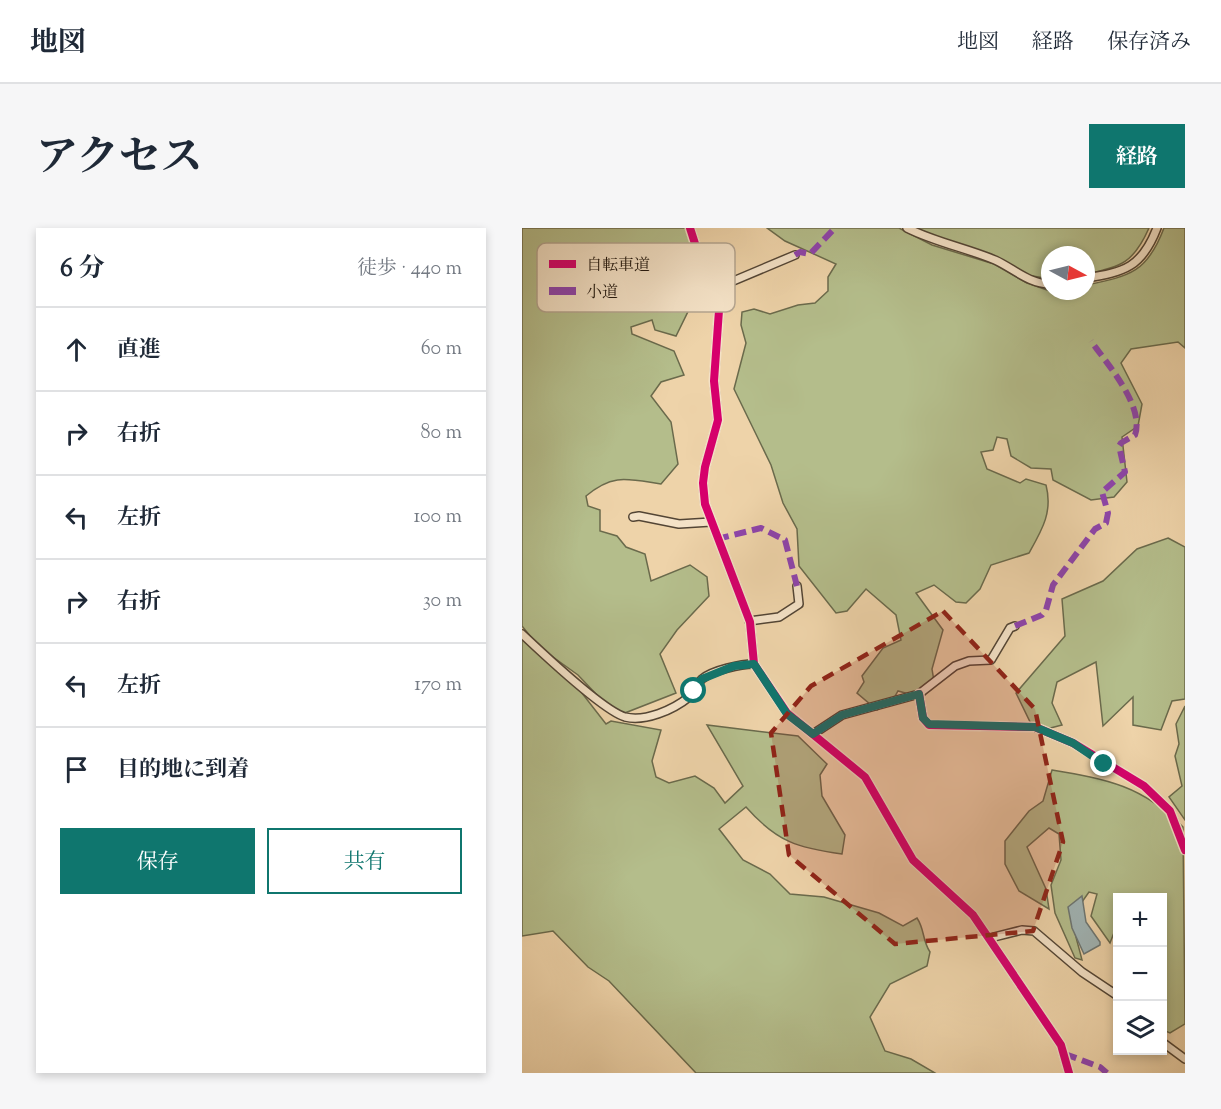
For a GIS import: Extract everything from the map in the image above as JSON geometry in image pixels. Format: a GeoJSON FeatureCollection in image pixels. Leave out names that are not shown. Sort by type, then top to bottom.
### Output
{"type":"FeatureCollection","features":[{"type":"Feature","properties":{"kind":"street"},"geometry":{"type":"LineString","coordinates":[[690,228],[695,243]]}},
{"type":"Feature","properties":{"kind":"street"},"geometry":{"type":"LineString","coordinates":[[907,228],[926,238],[996,261],[1030,280],[1041,282]]}},
{"type":"Feature","properties":{"kind":"street"},"geometry":{"type":"LineString","coordinates":[[1095,277],[1113,274],[1134,264],[1144,254],[1157,228]]}},
{"type":"Feature","properties":{"kind":"street"},"geometry":{"type":"LineString","coordinates":[[735,280],[795,255]]}},
{"type":"Feature","properties":{"kind":"street"},"geometry":{"type":"LineString","coordinates":[[718,312],[714,381],[718,420],[703,483],[705,504],[749,621],[754,664],[787,714],[865,777],[913,860],[973,915],[1062,1045],[1069,1073]]}},
{"type":"Feature","properties":{"kind":"street"},"geometry":{"type":"LineString","coordinates":[[633,517],[639,516],[679,524],[711,522]]}},
{"type":"Feature","properties":{"kind":"street"},"geometry":{"type":"LineString","coordinates":[[749,621],[779,617],[799,604],[797,586]]}},
{"type":"Feature","properties":{"kind":"street"},"geometry":{"type":"LineString","coordinates":[[813,734],[842,715],[919,694],[954,666],[969,661],[991,660],[1010,628],[1015,626]]}},
{"type":"Feature","properties":{"kind":"street"},"geometry":{"type":"LineString","coordinates":[[522,634],[548,659],[610,710],[625,717],[639,718],[666,710],[688,698],[702,679],[734,666],[754,664]]}},
{"type":"Feature","properties":{"kind":"street"},"geometry":{"type":"LineString","coordinates":[[919,694],[923,718],[929,724],[1035,727],[1073,743],[1144,786],[1170,812],[1185,850]]}},
{"type":"Feature","properties":{"kind":"street"},"geometry":{"type":"LineString","coordinates":[[990,938],[1022,930],[1034,931],[1082,972],[1113,993]]}},
{"type":"Feature","properties":{"kind":"street"},"geometry":{"type":"LineString","coordinates":[[1167,1046],[1185,1059]]}},
{"type":"Feature","properties":{"kind":"highlighted area"},"geometry":{"type":"Polygon","coordinates":[[[943,611],[1035,709],[1063,842],[1033,931],[895,944],[789,855],[771,733],[811,686],[943,611]]]}},
{"type":"Feature","properties":{"kind":"green space"},"geometry":{"type":"Polygon","coordinates":[[[522,228],[695,228],[694,243],[537,243],[537,312],[688,312],[676,336],[655,330],[652,320],[631,327],[632,334],[674,351],[684,375],[661,382],[651,396],[671,422],[678,464],[661,484],[630,480],[613,481],[586,496],[588,506],[600,510],[600,531],[617,536],[626,547],[645,554],[651,581],[690,565],[707,577],[709,596],[677,630],[660,654],[676,693],[617,716],[578,675],[539,647],[522,626],[522,228]]]}},
{"type":"Feature","properties":{"kind":"green space"},"geometry":{"type":"Polygon","coordinates":[[[767,228],[899,228],[932,245],[994,264],[1027,283],[1041,288],[1041,300],[1095,300],[1095,283],[1114,279],[1135,270],[1151,255],[1164,228],[1185,228],[1185,348],[1178,342],[1131,349],[1121,363],[1142,404],[1138,426],[1122,437],[1127,482],[1114,497],[1091,500],[1053,480],[1051,469],[1031,468],[1011,456],[1007,439],[997,437],[993,450],[981,452],[987,469],[1020,483],[1026,479],[1046,485],[1048,504],[1042,528],[1029,553],[991,565],[980,589],[966,603],[956,602],[934,585],[916,593],[943,630],[932,669],[934,681],[923,698],[898,691],[894,698],[877,710],[857,693],[864,682],[862,676],[883,648],[901,640],[896,615],[866,589],[847,611],[836,613],[799,566],[797,529],[783,503],[771,465],[734,389],[746,343],[741,325],[742,312],[754,309],[770,314],[798,305],[815,303],[828,291],[828,277],[836,264],[785,241],[767,228]]]}},
{"type":"Feature","properties":{"kind":"green space"},"geometry":{"type":"Polygon","coordinates":[[[916,228],[1149,228],[1132,256],[1109,269],[1095,272],[1095,246],[1041,246],[1041,277],[1027,275],[916,228]]]}},
{"type":"Feature","properties":{"kind":"green space"},"geometry":{"type":"Polygon","coordinates":[[[1168,538],[1185,547],[1185,699],[1172,701],[1161,730],[1133,725],[1133,697],[1103,726],[1096,662],[1057,682],[1052,703],[1062,725],[1035,732],[1016,693],[1065,636],[1062,599],[1103,581],[1137,549],[1168,538]]]}},
{"type":"Feature","properties":{"kind":"green space"},"geometry":{"type":"Polygon","coordinates":[[[522,638],[571,679],[606,724],[611,721],[661,730],[652,761],[656,777],[669,783],[695,776],[714,788],[725,803],[743,786],[707,725],[798,736],[827,764],[820,775],[822,796],[845,835],[842,854],[800,846],[778,836],[746,807],[719,829],[743,860],[770,874],[790,894],[824,897],[879,913],[903,926],[917,918],[930,952],[927,966],[890,984],[870,1017],[885,1051],[911,1059],[935,1073],[696,1073],[609,981],[588,967],[553,931],[522,936],[522,638]]]}},
{"type":"Feature","properties":{"kind":"green space"},"geometry":{"type":"Polygon","coordinates":[[[1185,706],[1185,820],[1169,797],[1182,786],[1175,756],[1179,744],[1176,724],[1185,706]]]}},
{"type":"Feature","properties":{"kind":"green space"},"geometry":{"type":"Polygon","coordinates":[[[1052,770],[1090,777],[1123,786],[1138,793],[1168,813],[1183,827],[1185,1024],[1170,1033],[1167,1032],[1167,893],[1113,893],[1113,935],[1110,943],[1091,916],[1097,894],[1089,892],[1075,918],[1075,932],[1082,960],[1075,958],[1055,913],[1051,885],[1061,860],[1059,834],[1049,828],[1027,847],[1046,889],[1049,909],[1019,891],[1005,864],[1005,841],[1029,811],[1043,801],[1052,770]]]}},
{"type":"Feature","properties":{"kind":"shaded area"},"geometry":{"type":"Polygon","coordinates":[[[1082,896],[1086,922],[1100,942],[1100,945],[1084,954],[1072,928],[1068,907],[1082,896]]]}},
{"type":"Feature","properties":{"kind":"marked path"},"geometry":{"type":"LineString","coordinates":[[795,255],[800,252],[810,254],[835,228]]}},
{"type":"Feature","properties":{"kind":"marked path"},"geometry":{"type":"LineString","coordinates":[[1015,626],[1042,615],[1046,610],[1053,585],[1095,529],[1106,523],[1108,513],[1102,492],[1125,472],[1119,446],[1135,435],[1137,424],[1130,399],[1115,373],[1091,341]]}},
{"type":"Feature","properties":{"kind":"marked path"},"geometry":{"type":"LineString","coordinates":[[717,539],[761,528],[785,540],[797,586]]}},
{"type":"Feature","properties":{"kind":"marked path"},"geometry":{"type":"LineString","coordinates":[[1065,1054],[1100,1067],[1107,1073]]}},
{"type":"Feature","properties":{"kind":"cycle path"},"geometry":{"type":"LineString","coordinates":[[690,228],[695,243]]}},
{"type":"Feature","properties":{"kind":"cycle path"},"geometry":{"type":"LineString","coordinates":[[719,312],[714,381],[718,420],[705,467],[703,483],[705,504],[750,622],[754,664],[787,713],[865,777],[913,860],[973,915],[1061,1045],[1069,1073]]}},
{"type":"Feature","properties":{"kind":"cycle path"},"geometry":{"type":"LineString","coordinates":[[919,694],[923,718],[929,725],[1035,727],[1073,743],[1144,786],[1170,811],[1185,850]]}},
{"type":"Feature","properties":{"kind":"route"},"geometry":{"type":"LineString","coordinates":[[694,691],[702,679],[734,666],[754,664],[787,714],[813,734],[842,715],[919,694],[924,723],[939,726],[972,723],[1035,727],[1073,743],[1104,764]]}}]}
